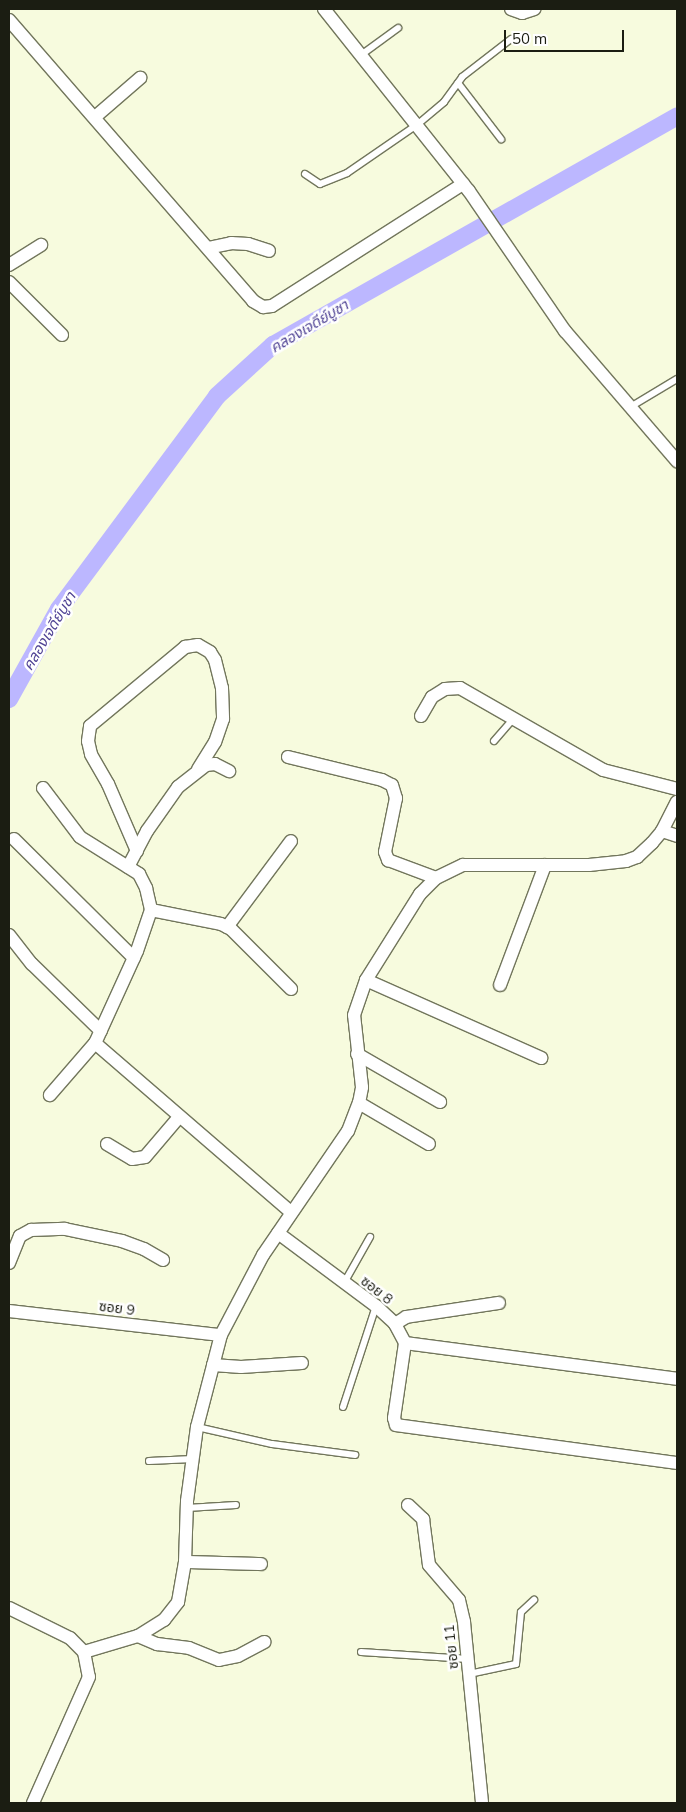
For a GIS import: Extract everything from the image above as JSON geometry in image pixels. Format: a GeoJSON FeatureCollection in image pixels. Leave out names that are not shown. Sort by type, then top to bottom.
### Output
{"type":"FeatureCollection","features":[{"type":"Feature","properties":{"kind":"street"},"geometry":{"type":"LineString","coordinates":[[324,9],[418,124],[466,188],[566,331],[677,461]]}},
{"type":"Feature","properties":{"kind":"street"},"geometry":{"type":"LineString","coordinates":[[512,9],[522,13],[534,9]]}},
{"type":"Feature","properties":{"kind":"street"},"geometry":{"type":"LineString","coordinates":[[9,20],[254,302],[263,306],[272,306],[466,188]]}},
{"type":"Feature","properties":{"kind":"street"},"geometry":{"type":"LineString","coordinates":[[95,117],[140,78]]}},
{"type":"Feature","properties":{"kind":"street"},"geometry":{"type":"LineString","coordinates":[[208,248],[232,243],[248,244],[269,251]]}},
{"type":"Feature","properties":{"kind":"street"},"geometry":{"type":"LineString","coordinates":[[9,265],[41,245]]}},
{"type":"Feature","properties":{"kind":"street"},"geometry":{"type":"LineString","coordinates":[[9,282],[62,336]]}},
{"type":"Feature","properties":{"kind":"street"},"geometry":{"type":"LineString","coordinates":[[128,867],[163,806],[198,769],[216,742],[223,719],[222,688],[215,660],[210,652],[198,644],[185,647],[90,726],[88,741],[91,754],[137,850]]}},
{"type":"Feature","properties":{"kind":"street"},"geometry":{"type":"LineString","coordinates":[[421,716],[432,697],[445,689],[460,688],[512,720],[603,770],[677,789]]}},
{"type":"Feature","properties":{"kind":"street"},"geometry":{"type":"LineString","coordinates":[[288,757],[382,780],[392,785],[396,798],[385,852],[388,860],[436,878]]}},
{"type":"Feature","properties":{"kind":"street"},"geometry":{"type":"LineString","coordinates":[[198,769],[215,764],[228,771]]}},
{"type":"Feature","properties":{"kind":"street"},"geometry":{"type":"LineString","coordinates":[[43,788],[80,837],[139,874],[146,888],[151,910],[134,958],[95,1044],[50,1095]]}},
{"type":"Feature","properties":{"kind":"street"},"geometry":{"type":"LineString","coordinates":[[84,1652],[138,1636],[164,1620],[178,1602],[185,1562],[187,1508],[196,1427],[221,1336],[291,1212],[348,1131],[359,1103],[362,1087],[354,1015],[366,980],[420,894],[436,878],[463,865],[545,865],[626,861],[636,857],[662,831],[677,802]]}},
{"type":"Feature","properties":{"kind":"street"},"geometry":{"type":"LineString","coordinates":[[662,831],[677,836]]}},
{"type":"Feature","properties":{"kind":"street"},"geometry":{"type":"LineString","coordinates":[[14,839],[134,958]]}},
{"type":"Feature","properties":{"kind":"street"},"geometry":{"type":"LineString","coordinates":[[227,927],[291,841]]}},
{"type":"Feature","properties":{"kind":"street"},"geometry":{"type":"LineString","coordinates":[[500,985],[545,865]]}},
{"type":"Feature","properties":{"kind":"street"},"geometry":{"type":"LineString","coordinates":[[151,910],[227,927],[242,937],[291,988]]}},
{"type":"Feature","properties":{"kind":"street"},"geometry":{"type":"LineString","coordinates":[[9,935],[32,964],[102,1031]]}},
{"type":"Feature","properties":{"kind":"street"},"geometry":{"type":"LineString","coordinates":[[366,980],[541,1058]]}},
{"type":"Feature","properties":{"kind":"street"},"geometry":{"type":"LineString","coordinates":[[95,1044],[291,1212]]}},
{"type":"Feature","properties":{"kind":"street"},"geometry":{"type":"LineString","coordinates":[[357,1054],[440,1102]]}},
{"type":"Feature","properties":{"kind":"street"},"geometry":{"type":"LineString","coordinates":[[359,1103],[429,1144]]}},
{"type":"Feature","properties":{"kind":"street"},"geometry":{"type":"LineString","coordinates":[[107,1144],[132,1159],[144,1157],[179,1117]]}},
{"type":"Feature","properties":{"kind":"street"},"geometry":{"type":"LineString","coordinates":[[9,1263],[20,1236],[32,1230],[65,1229],[137,1246],[163,1260]]}},
{"type":"Feature","properties":{"kind":"street","name":"ซอย 8"},"geometry":{"type":"LineString","coordinates":[[278,1233],[376,1306],[394,1324],[406,1317],[498,1303]]}},
{"type":"Feature","properties":{"kind":"street","name":"ซอย 9"},"geometry":{"type":"LineString","coordinates":[[9,1311],[221,1336]]}},
{"type":"Feature","properties":{"kind":"street"},"geometry":{"type":"LineString","coordinates":[[394,1324],[404,1343],[394,1424],[403,1428],[677,1463]]}},
{"type":"Feature","properties":{"kind":"street"},"geometry":{"type":"LineString","coordinates":[[404,1343],[677,1379]]}},
{"type":"Feature","properties":{"kind":"street"},"geometry":{"type":"LineString","coordinates":[[213,1365],[241,1367],[302,1363]]}},
{"type":"Feature","properties":{"kind":"street","name":"ซอย 11"},"geometry":{"type":"LineString","coordinates":[[408,1505],[423,1519],[429,1565],[459,1600],[468,1659],[482,1803]]}},
{"type":"Feature","properties":{"kind":"street"},"geometry":{"type":"LineString","coordinates":[[185,1562],[261,1564]]}},
{"type":"Feature","properties":{"kind":"street"},"geometry":{"type":"LineString","coordinates":[[9,1608],[70,1638],[84,1652],[89,1677],[33,1803]]}},
{"type":"Feature","properties":{"kind":"street"},"geometry":{"type":"LineString","coordinates":[[138,1636],[157,1644],[189,1648],[219,1660],[238,1656],[264,1642]]}},
{"type":"Feature","properties":{"kind":"lane"},"geometry":{"type":"LineString","coordinates":[[361,55],[398,28]]}},
{"type":"Feature","properties":{"kind":"lane"},"geometry":{"type":"LineString","coordinates":[[305,174],[315,182],[328,182],[347,173],[418,124],[444,102],[458,82],[472,68],[511,39]]}},
{"type":"Feature","properties":{"kind":"lane"},"geometry":{"type":"LineString","coordinates":[[458,82],[501,139]]}},
{"type":"Feature","properties":{"kind":"lane"},"geometry":{"type":"LineString","coordinates":[[632,406],[677,379]]}},
{"type":"Feature","properties":{"kind":"lane"},"geometry":{"type":"LineString","coordinates":[[494,741],[512,720]]}},
{"type":"Feature","properties":{"kind":"lane"},"geometry":{"type":"LineString","coordinates":[[344,1284],[370,1237]]}},
{"type":"Feature","properties":{"kind":"lane"},"geometry":{"type":"LineString","coordinates":[[343,1407],[376,1306]]}},
{"type":"Feature","properties":{"kind":"lane"},"geometry":{"type":"LineString","coordinates":[[196,1427],[272,1444],[355,1455]]}},
{"type":"Feature","properties":{"kind":"lane"},"geometry":{"type":"LineString","coordinates":[[149,1461],[193,1459]]}},
{"type":"Feature","properties":{"kind":"lane"},"geometry":{"type":"LineString","coordinates":[[187,1508],[236,1505]]}},
{"type":"Feature","properties":{"kind":"lane"},"geometry":{"type":"LineString","coordinates":[[469,1674],[516,1664],[520,1612],[534,1600]]}},
{"type":"Feature","properties":{"kind":"lane"},"geometry":{"type":"LineString","coordinates":[[360,1652],[468,1659]]}},
{"type":"Feature","properties":{"kind":"waterway","name":"คลองเจดีย์บูชา"},"geometry":{"type":"LineString","coordinates":[[9,699],[59,609],[217,396],[273,345],[677,116]]}}]}
